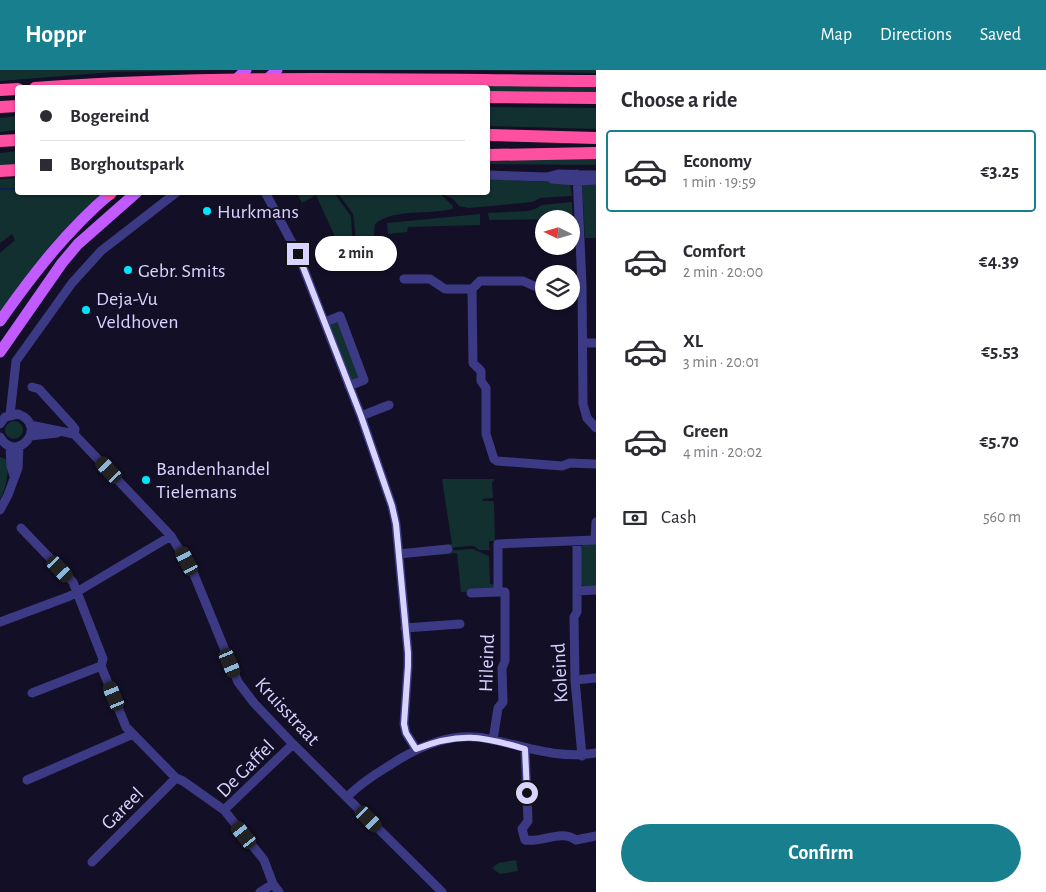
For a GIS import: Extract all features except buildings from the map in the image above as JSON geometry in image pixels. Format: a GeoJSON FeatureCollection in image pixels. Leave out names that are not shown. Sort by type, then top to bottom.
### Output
{"type":"FeatureCollection","features":[{"type":"Feature","properties":{"kind":"highway"},"geometry":{"type":"LineString","coordinates":[[74,85],[114,82],[222,84],[281,75],[596,81]]}},
{"type":"Feature","properties":{"kind":"highway"},"geometry":{"type":"LineString","coordinates":[[0,90],[15,89]]}},
{"type":"Feature","properties":{"kind":"highway"},"geometry":{"type":"LineString","coordinates":[[490,97],[596,98]]}},
{"type":"Feature","properties":{"kind":"highway"},"geometry":{"type":"LineString","coordinates":[[0,107],[15,106]]}},
{"type":"Feature","properties":{"kind":"highway"},"geometry":{"type":"LineString","coordinates":[[490,135],[596,138]]}},
{"type":"Feature","properties":{"kind":"highway"},"geometry":{"type":"LineString","coordinates":[[0,141],[15,140]]}},
{"type":"Feature","properties":{"kind":"highway"},"geometry":{"type":"LineString","coordinates":[[490,155],[596,153]]}},
{"type":"Feature","properties":{"kind":"highway"},"geometry":{"type":"LineString","coordinates":[[0,171],[15,170]]}},
{"type":"Feature","properties":{"kind":"main road"},"geometry":{"type":"LineString","coordinates":[[222,84],[246,70]]}},
{"type":"Feature","properties":{"kind":"main road"},"geometry":{"type":"LineString","coordinates":[[263,85],[281,75]]}},
{"type":"Feature","properties":{"kind":"main road"},"geometry":{"type":"LineString","coordinates":[[0,321],[38,268],[68,233],[109,195]]}},
{"type":"Feature","properties":{"kind":"main road"},"geometry":{"type":"LineString","coordinates":[[0,351],[62,262],[78,244],[134,195]]}},
{"type":"Feature","properties":{"kind":"street"},"geometry":{"type":"LineString","coordinates":[[490,175],[547,177],[557,180],[596,175]]}},
{"type":"Feature","properties":{"kind":"street"},"geometry":{"type":"LineString","coordinates":[[577,178],[596,180]]}},
{"type":"Feature","properties":{"kind":"street"},"geometry":{"type":"LineString","coordinates":[[577,178],[582,285],[583,404],[587,418],[596,428]]}},
{"type":"Feature","properties":{"kind":"street"},"geometry":{"type":"LineString","coordinates":[[14,414],[16,362],[72,283],[101,251],[173,195]]}},
{"type":"Feature","properties":{"kind":"street"},"geometry":{"type":"LineString","coordinates":[[267,195],[298,254],[361,416],[392,506],[396,524],[408,666],[404,724],[406,733],[416,749]]}},
{"type":"Feature","properties":{"kind":"street"},"geometry":{"type":"LineString","coordinates":[[404,279],[430,279],[445,289],[472,289],[480,281],[523,281],[535,286]]}},
{"type":"Feature","properties":{"kind":"street"},"geometry":{"type":"LineString","coordinates":[[472,289],[474,363],[481,370],[481,381],[486,388],[486,434],[494,459],[562,466],[570,464],[596,465],[596,457]]}},
{"type":"Feature","properties":{"kind":"street"},"geometry":{"type":"LineString","coordinates":[[325,322],[340,316],[364,380],[349,386]]}},
{"type":"Feature","properties":{"kind":"street"},"geometry":{"type":"LineString","coordinates":[[583,343],[596,343]]}},
{"type":"Feature","properties":{"kind":"street","name":"Kruisstraat"},"geometry":{"type":"LineString","coordinates":[[32,387],[39,389],[71,424],[74,429],[69,433],[87,446],[171,536],[193,572],[238,682],[254,704],[442,892]]}},
{"type":"Feature","properties":{"kind":"street"},"geometry":{"type":"LineString","coordinates":[[361,416],[389,406]]}},
{"type":"Feature","properties":{"kind":"street"},"geometry":{"type":"LineString","coordinates":[[0,424],[5,417],[14,414],[23,416],[30,425],[30,436],[26,442],[15,446],[6,444],[0,437]]}},
{"type":"Feature","properties":{"kind":"street"},"geometry":{"type":"LineString","coordinates":[[30,425],[69,433]]}},
{"type":"Feature","properties":{"kind":"street"},"geometry":{"type":"LineString","coordinates":[[30,436],[69,433]]}},
{"type":"Feature","properties":{"kind":"street"},"geometry":{"type":"LineString","coordinates":[[0,510],[18,468],[15,446]]}},
{"type":"Feature","properties":{"kind":"street","name":"Hileind"},"geometry":{"type":"LineString","coordinates":[[493,740],[498,708],[503,702],[502,668],[506,661],[505,592],[498,592],[498,544],[596,540],[596,522]]}},
{"type":"Feature","properties":{"kind":"street"},"geometry":{"type":"LineString","coordinates":[[21,528],[73,582],[103,659],[101,666],[126,727],[176,778],[224,810]]}},
{"type":"Feature","properties":{"kind":"street"},"geometry":{"type":"LineString","coordinates":[[0,622],[70,596],[171,536]]}},
{"type":"Feature","properties":{"kind":"street","name":"Koleind"},"geometry":{"type":"LineString","coordinates":[[576,541],[578,612],[574,618],[575,680],[582,756]]}},
{"type":"Feature","properties":{"kind":"street"},"geometry":{"type":"LineString","coordinates":[[399,554],[448,549]]}},
{"type":"Feature","properties":{"kind":"street"},"geometry":{"type":"LineString","coordinates":[[577,590],[596,590]]}},
{"type":"Feature","properties":{"kind":"street"},"geometry":{"type":"LineString","coordinates":[[471,593],[498,592]]}},
{"type":"Feature","properties":{"kind":"street"},"geometry":{"type":"LineString","coordinates":[[405,628],[460,624]]}},
{"type":"Feature","properties":{"kind":"street"},"geometry":{"type":"LineString","coordinates":[[32,693],[101,666]]}},
{"type":"Feature","properties":{"kind":"street"},"geometry":{"type":"LineString","coordinates":[[575,680],[596,678]]}},
{"type":"Feature","properties":{"kind":"street"},"geometry":{"type":"LineString","coordinates":[[28,780],[133,734]]}},
{"type":"Feature","properties":{"kind":"street"},"geometry":{"type":"LineString","coordinates":[[347,797],[360,784],[416,749],[453,738],[474,737],[493,740],[553,754],[582,756],[596,753]]}},
{"type":"Feature","properties":{"kind":"street","name":"De Gaffel"},"geometry":{"type":"LineString","coordinates":[[279,892],[273,884],[264,860],[224,810],[293,744]]}},
{"type":"Feature","properties":{"kind":"street"},"geometry":{"type":"LineString","coordinates":[[525,749],[528,821],[522,829],[526,840],[533,842],[543,838],[570,836],[576,840],[596,836]]}},
{"type":"Feature","properties":{"kind":"street","name":"Gareel"},"geometry":{"type":"LineString","coordinates":[[92,862],[176,778]]}},
{"type":"Feature","properties":{"kind":"street"},"geometry":{"type":"LineString","coordinates":[[260,892],[273,884]]}},
{"type":"Feature","properties":{"kind":"green space"},"geometry":{"type":"Polygon","coordinates":[[[0,70],[213,70],[114,72],[0,81],[0,70]]]}},
{"type":"Feature","properties":{"kind":"green space"},"geometry":{"type":"Polygon","coordinates":[[[463,70],[596,70],[596,73],[463,70]]]}},
{"type":"Feature","properties":{"kind":"green space"},"geometry":{"type":"Polygon","coordinates":[[[282,84],[439,85],[281,85],[282,84]]]}},
{"type":"Feature","properties":{"kind":"green space"},"geometry":{"type":"Polygon","coordinates":[[[490,85],[596,86],[596,92],[490,91],[490,85]]]}},
{"type":"Feature","properties":{"kind":"green space"},"geometry":{"type":"Polygon","coordinates":[[[490,107],[596,108],[596,129],[490,126],[490,107]]]}},
{"type":"Feature","properties":{"kind":"green space"},"geometry":{"type":"Polygon","coordinates":[[[15,116],[15,130],[0,132],[0,118],[15,116]]]}},
{"type":"Feature","properties":{"kind":"green space"},"geometry":{"type":"Polygon","coordinates":[[[15,151],[15,166],[0,166],[0,153],[15,151]]]}},
{"type":"Feature","properties":{"kind":"green space"},"geometry":{"type":"Polygon","coordinates":[[[596,155],[596,165],[490,164],[490,156],[596,155]]]}},
{"type":"Feature","properties":{"kind":"green space"},"geometry":{"type":"Polygon","coordinates":[[[15,178],[15,195],[101,195],[0,315],[0,253],[15,240],[12,234],[0,243],[0,179],[15,178]]]}},
{"type":"Feature","properties":{"kind":"green space"},"geometry":{"type":"Polygon","coordinates":[[[490,179],[570,183],[572,196],[540,198],[533,202],[469,208],[459,206],[453,199],[445,195],[490,195],[490,179]]]}},
{"type":"Feature","properties":{"kind":"green space"},"geometry":{"type":"Polygon","coordinates":[[[582,182],[596,182],[596,238],[585,238],[582,182]]]}},
{"type":"Feature","properties":{"kind":"green space"},"geometry":{"type":"Polygon","coordinates":[[[298,195],[316,195],[302,203],[298,195]]]}},
{"type":"Feature","properties":{"kind":"green space"},"geometry":{"type":"Polygon","coordinates":[[[316,195],[335,195],[351,216],[354,263],[338,271],[326,245],[336,239],[316,195]]]}},
{"type":"Feature","properties":{"kind":"green space"},"geometry":{"type":"Polygon","coordinates":[[[339,195],[441,195],[453,206],[452,209],[443,211],[401,214],[383,219],[375,224],[372,250],[367,255],[364,254],[356,239],[353,214],[339,195]]]}},
{"type":"Feature","properties":{"kind":"green space"},"geometry":{"type":"Polygon","coordinates":[[[572,202],[572,210],[535,210],[535,219],[489,220],[488,213],[528,211],[542,205],[572,202]]]}},
{"type":"Feature","properties":{"kind":"green space"},"geometry":{"type":"Polygon","coordinates":[[[480,214],[480,225],[408,227],[407,232],[388,234],[387,223],[480,214]]]}},
{"type":"Feature","properties":{"kind":"green space"},"geometry":{"type":"Polygon","coordinates":[[[336,321],[339,322],[360,378],[356,380],[351,380],[330,325],[336,321]]]}},
{"type":"Feature","properties":{"kind":"green space"},"geometry":{"type":"Polygon","coordinates":[[[10,421],[18,421],[23,426],[21,437],[10,439],[5,434],[5,426],[10,421]]]}},
{"type":"Feature","properties":{"kind":"green space"},"geometry":{"type":"Polygon","coordinates":[[[0,457],[8,460],[8,471],[7,480],[0,499],[0,457]]]}},
{"type":"Feature","properties":{"kind":"green space"},"geometry":{"type":"Polygon","coordinates":[[[442,479],[495,479],[492,482],[493,498],[482,499],[483,501],[493,501],[494,504],[495,541],[489,541],[489,548],[491,550],[479,550],[474,546],[438,549],[437,546],[452,544],[442,479]]]}},
{"type":"Feature","properties":{"kind":"green space"},"geometry":{"type":"Polygon","coordinates":[[[596,542],[596,586],[583,586],[580,583],[579,549],[582,549],[582,543],[596,542]]]}},
{"type":"Feature","properties":{"kind":"green space"},"geometry":{"type":"Polygon","coordinates":[[[473,549],[489,556],[490,584],[496,585],[496,591],[461,592],[457,553],[438,555],[438,551],[473,549]]]}},
{"type":"Feature","properties":{"kind":"green space"},"geometry":{"type":"Polygon","coordinates":[[[516,860],[518,871],[500,874],[492,868],[498,863],[516,860]]]}},
{"type":"Feature","properties":{"kind":"waterway"},"geometry":{"type":"LineString","coordinates":[[0,189],[15,189]]}},
{"type":"Feature","properties":{"kind":"place","name":"Hurkmans"},"geometry":{"type":"Point","coordinates":[207,211]}},
{"type":"Feature","properties":{"kind":"place","name":"Gebr. Smits"},"geometry":{"type":"Point","coordinates":[128,270]}},
{"type":"Feature","properties":{"kind":"place","name":"Deja-Vu Veldhoven"},"geometry":{"type":"Point","coordinates":[86,310]}},
{"type":"Feature","properties":{"kind":"place","name":"Bandenhandel Tielemans"},"geometry":{"type":"Point","coordinates":[146,480]}},
{"type":"Feature","properties":{"kind":"route"},"geometry":{"type":"LineString","coordinates":[[298,254],[361,416],[392,506],[396,524],[408,653],[404,724],[406,733],[416,749],[453,738],[474,737],[525,749],[527,793]]}}]}
